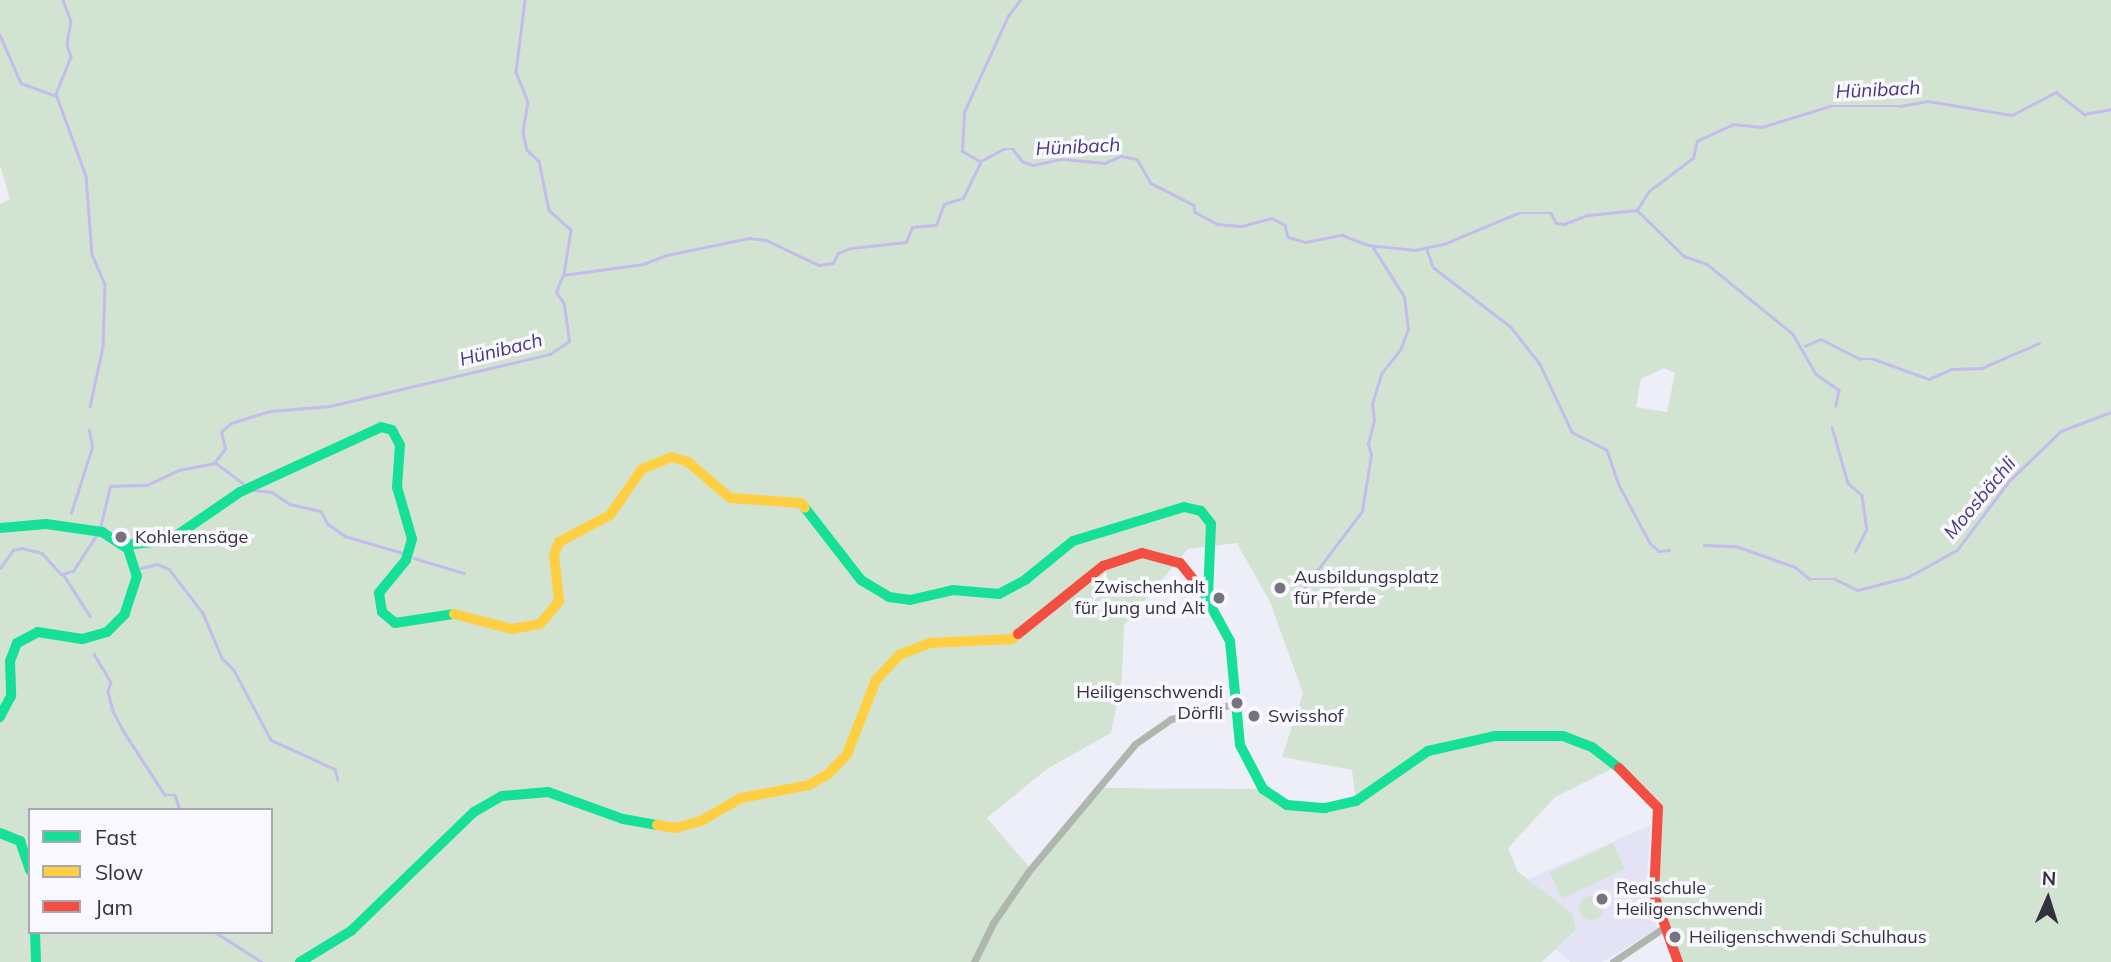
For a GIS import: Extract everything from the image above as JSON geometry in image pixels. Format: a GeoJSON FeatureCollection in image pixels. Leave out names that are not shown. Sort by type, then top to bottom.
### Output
{"type":"FeatureCollection","features":[{"type":"Feature","properties":{"kind":"street"},"geometry":{"type":"LineString","coordinates":[[125,545],[170,540],[240,492],[381,427],[392,430],[398,439],[397,486],[412,539],[406,560],[379,593],[384,616],[395,624],[448,612],[512,629],[540,624],[559,601],[554,555],[559,542],[605,519],[642,469],[671,457],[688,462],[713,488],[730,498],[801,503],[869,587],[903,600],[953,590],[999,594],[1088,534],[1146,522],[1184,507],[1198,509],[1207,516],[1212,532],[1208,597]]}},
{"type":"Feature","properties":{"kind":"street"},"geometry":{"type":"LineString","coordinates":[[0,528],[72,526],[111,536],[125,545],[135,561],[137,576],[120,621],[90,638],[44,631],[21,639],[11,654],[11,696],[0,717]]}},
{"type":"Feature","properties":{"kind":"street"},"geometry":{"type":"LineString","coordinates":[[300,962],[351,931],[474,812],[502,796],[540,791],[650,827],[683,827],[741,798],[799,788],[828,774],[847,754],[876,680],[906,650],[930,643],[1012,639],[1103,566],[1134,554],[1158,555],[1180,563],[1208,597],[1230,641],[1240,745],[1256,780],[1281,803],[1305,808],[1335,807],[1364,797],[1415,758],[1451,744],[1523,733],[1554,734],[1583,743],[1640,786],[1658,807],[1654,883],[1663,928],[1678,962]]}},
{"type":"Feature","properties":{"kind":"street"},"geometry":{"type":"LineString","coordinates":[[974,962],[993,923],[1028,872],[1135,744],[1171,719],[1202,708],[1234,704]]}},
{"type":"Feature","properties":{"kind":"street"},"geometry":{"type":"LineString","coordinates":[[0,833],[20,841],[28,864]]}},
{"type":"Feature","properties":{"kind":"street"},"geometry":{"type":"LineString","coordinates":[[1613,962],[1663,928]]}},
{"type":"Feature","properties":{"kind":"street"},"geometry":{"type":"LineString","coordinates":[[36,934],[36,962]]}},
{"type":"Feature","properties":{"kind":"shaded area","name":"Realschule Heiligenschwendi"},"geometry":{"type":"Polygon","coordinates":[[[1651,825],[1646,885],[1657,929],[1602,962],[1570,962],[1556,949],[1576,930],[1528,879],[1651,825]]]}},
{"type":"Feature","properties":{"kind":"green space"},"geometry":{"type":"Polygon","coordinates":[[[0,0],[2111,0],[2111,962],[1678,962],[1658,913],[1659,816],[1617,766],[1555,797],[1508,848],[1518,872],[1572,913],[1576,930],[1542,962],[0,962],[0,204],[10,199],[0,165],[0,0]],[[1664,368],[1641,379],[1636,407],[1667,412],[1675,373],[1664,368]],[[1237,543],[1188,549],[1124,625],[1122,677],[1111,733],[1047,769],[987,818],[1031,869],[1096,788],[1263,789],[1287,805],[1356,801],[1352,770],[1282,757],[1303,693],[1270,602],[1237,543]]]}},
{"type":"Feature","properties":{"kind":"green space"},"geometry":{"type":"Polygon","coordinates":[[[1613,843],[1625,869],[1562,899],[1550,873],[1613,843]]]}},
{"type":"Feature","properties":{"kind":"green space"},"geometry":{"type":"Polygon","coordinates":[[[1591,896],[1600,899],[1603,908],[1600,917],[1591,920],[1582,917],[1579,908],[1582,899],[1591,896]]]}},
{"type":"Feature","properties":{"kind":"waterway"},"geometry":{"type":"LineString","coordinates":[[63,0],[71,21],[67,44],[71,57],[56,94],[86,176],[92,254],[105,284],[103,347],[90,407]]}},
{"type":"Feature","properties":{"kind":"waterway"},"geometry":{"type":"LineString","coordinates":[[525,0],[516,72],[528,101],[523,133],[527,150],[539,161],[549,210],[571,230],[564,274]]}},
{"type":"Feature","properties":{"kind":"waterway"},"geometry":{"type":"LineString","coordinates":[[980,162],[962,151],[964,112],[1008,16],[1020,0]]}},
{"type":"Feature","properties":{"kind":"waterway"},"geometry":{"type":"LineString","coordinates":[[0,35],[21,83],[56,96]]}},
{"type":"Feature","properties":{"kind":"waterway","name":"Hünibach"},"geometry":{"type":"LineString","coordinates":[[100,528],[110,486],[147,485],[179,470],[214,463],[225,449],[221,432],[231,423],[270,411],[330,406],[550,354],[569,341],[564,304],[556,292],[563,275],[643,264],[667,255],[749,238],[766,240],[819,265],[833,263],[838,253],[851,248],[906,242],[912,227],[936,225],[944,204],[963,198],[981,161],[1004,149],[1013,149],[1022,161],[1033,165],[1062,159],[1105,163],[1121,156],[1137,159],[1151,183],[1194,205],[1195,212],[1218,224],[1242,226],[1272,218],[1285,225],[1288,237],[1305,242],[1342,235],[1368,245],[1415,250],[1444,244],[1518,213],[1551,213],[1556,223],[1564,224],[1588,215],[1637,210],[1649,191],[1693,158],[1697,141],[1733,124],[1762,127],[1830,106],[1900,106],[1928,101],[2012,115],[2056,92],[2084,114],[2111,109]]}},
{"type":"Feature","properties":{"kind":"waterway"},"geometry":{"type":"LineString","coordinates":[[1637,210],[1684,256],[1707,264],[1793,334],[1816,374],[1839,390],[1836,406]]}},
{"type":"Feature","properties":{"kind":"waterway"},"geometry":{"type":"LineString","coordinates":[[1301,592],[1362,511],[1371,455],[1368,444],[1374,420],[1372,404],[1381,374],[1401,348],[1408,329],[1404,297],[1372,246]]}},
{"type":"Feature","properties":{"kind":"waterway","name":"Moosbächli"},"geometry":{"type":"LineString","coordinates":[[1427,249],[1432,264]]}},
{"type":"Feature","properties":{"kind":"waterway","name":"Moosbächli"},"geometry":{"type":"LineString","coordinates":[[1433,267],[1511,327],[1540,364],[1572,432],[1607,450],[1619,485],[1650,543],[1659,551],[1669,550]]}},
{"type":"Feature","properties":{"kind":"waterway"},"geometry":{"type":"LineString","coordinates":[[1805,346],[1821,339],[1860,359],[1874,359],[1929,379],[1951,369],[1982,368],[2039,343]]}},
{"type":"Feature","properties":{"kind":"waterway","name":"Moosbächli"},"geometry":{"type":"LineString","coordinates":[[1704,545],[1736,546],[1795,567],[1810,579],[1835,579],[1858,590],[1908,577],[1957,550],[2009,481],[2061,431],[2111,412]]}},
{"type":"Feature","properties":{"kind":"waterway"},"geometry":{"type":"LineString","coordinates":[[1832,427],[1848,483],[1862,495],[1867,529],[1856,551]]}},
{"type":"Feature","properties":{"kind":"waterway"},"geometry":{"type":"LineString","coordinates":[[71,513],[92,447],[89,430]]}},
{"type":"Feature","properties":{"kind":"waterway"},"geometry":{"type":"LineString","coordinates":[[216,463],[246,486]]}},
{"type":"Feature","properties":{"kind":"waterway"},"geometry":{"type":"LineString","coordinates":[[254,490],[272,492],[290,504],[321,511],[328,524],[345,536],[403,553]]}},
{"type":"Feature","properties":{"kind":"waterway","name":"Hünibach"},"geometry":{"type":"LineString","coordinates":[[0,568],[13,550],[22,548],[42,553],[61,574],[73,571],[97,534]]}},
{"type":"Feature","properties":{"kind":"waterway"},"geometry":{"type":"LineString","coordinates":[[414,558],[464,573]]}},
{"type":"Feature","properties":{"kind":"waterway"},"geometry":{"type":"LineString","coordinates":[[141,568],[157,564],[169,569],[203,613],[222,658],[234,670],[271,740],[335,769],[338,780]]}},
{"type":"Feature","properties":{"kind":"waterway"},"geometry":{"type":"LineString","coordinates":[[63,574],[90,616]]}},
{"type":"Feature","properties":{"kind":"waterway"},"geometry":{"type":"LineString","coordinates":[[94,654],[111,682],[108,691],[113,711],[124,732],[165,795],[175,795],[179,808]]}},
{"type":"Feature","properties":{"kind":"waterway"},"geometry":{"type":"LineString","coordinates":[[218,934],[262,962]]}},
{"type":"Feature","properties":{"kind":"traffic: fast"},"geometry":{"type":"LineString","coordinates":[[125,545],[170,540],[240,492],[381,427],[392,430],[400,445],[397,487],[412,539],[406,560],[379,593],[382,612],[395,623],[454,614]]}},
{"type":"Feature","properties":{"kind":"traffic: fast"},"geometry":{"type":"LineString","coordinates":[[805,508],[861,580],[889,597],[910,600],[953,590],[999,594],[1025,580],[1073,541],[1184,507],[1201,511],[1211,524],[1208,596]]}},
{"type":"Feature","properties":{"kind":"traffic: fast"},"geometry":{"type":"LineString","coordinates":[[0,528],[46,524],[102,532],[128,549],[137,576],[125,614],[107,632],[82,639],[38,632],[17,643],[10,661],[11,696],[0,717]]}},
{"type":"Feature","properties":{"kind":"traffic: fast"},"geometry":{"type":"LineString","coordinates":[[1202,590],[1230,641],[1240,745],[1263,789],[1287,805],[1325,808],[1356,801],[1428,751],[1495,736],[1563,736],[1592,747],[1619,768]]}},
{"type":"Feature","properties":{"kind":"traffic: fast"},"geometry":{"type":"LineString","coordinates":[[300,962],[351,931],[474,812],[502,796],[548,792],[623,819],[657,825]]}},
{"type":"Feature","properties":{"kind":"traffic: fast"},"geometry":{"type":"LineString","coordinates":[[0,833],[20,841],[28,864]]}},
{"type":"Feature","properties":{"kind":"traffic: fast"},"geometry":{"type":"LineString","coordinates":[[35,934],[36,962]]}},
{"type":"Feature","properties":{"kind":"traffic: slow"},"geometry":{"type":"LineString","coordinates":[[454,614],[512,629],[540,624],[559,601],[554,555],[559,542],[610,515],[642,469],[671,457],[688,462],[730,498],[801,503],[805,508]]}},
{"type":"Feature","properties":{"kind":"traffic: slow"},"geometry":{"type":"LineString","coordinates":[[657,825],[675,828],[701,821],[741,798],[809,785],[828,774],[847,754],[876,680],[899,655],[930,643],[1012,639],[1018,634]]}},
{"type":"Feature","properties":{"kind":"traffic: jam"},"geometry":{"type":"LineString","coordinates":[[1018,634],[1103,566],[1142,553],[1180,563],[1202,590]]}},
{"type":"Feature","properties":{"kind":"traffic: jam"},"geometry":{"type":"LineString","coordinates":[[1619,768],[1658,808],[1654,895],[1678,962]]}},
{"type":"Feature","properties":{"kind":"place","name":"Kohlerensäge"},"geometry":{"type":"Point","coordinates":[121,537]}},
{"type":"Feature","properties":{"kind":"place","name":"Ausbildungsplatz für Pferde"},"geometry":{"type":"Point","coordinates":[1280,588]}},
{"type":"Feature","properties":{"kind":"place","name":"Zwischenhalt für Jung und Alt"},"geometry":{"type":"Point","coordinates":[1219,598]}},
{"type":"Feature","properties":{"kind":"place","name":"Heiligenschwendi Dörfli"},"geometry":{"type":"Point","coordinates":[1237,703]}},
{"type":"Feature","properties":{"kind":"place","name":"Swisshof"},"geometry":{"type":"Point","coordinates":[1254,716]}},
{"type":"Feature","properties":{"kind":"place","name":"Realschule Heiligenschwendi"},"geometry":{"type":"Point","coordinates":[1602,899]}},
{"type":"Feature","properties":{"kind":"place","name":"Heiligenschwendi Schulhaus"},"geometry":{"type":"Point","coordinates":[1675,937]}}]}
